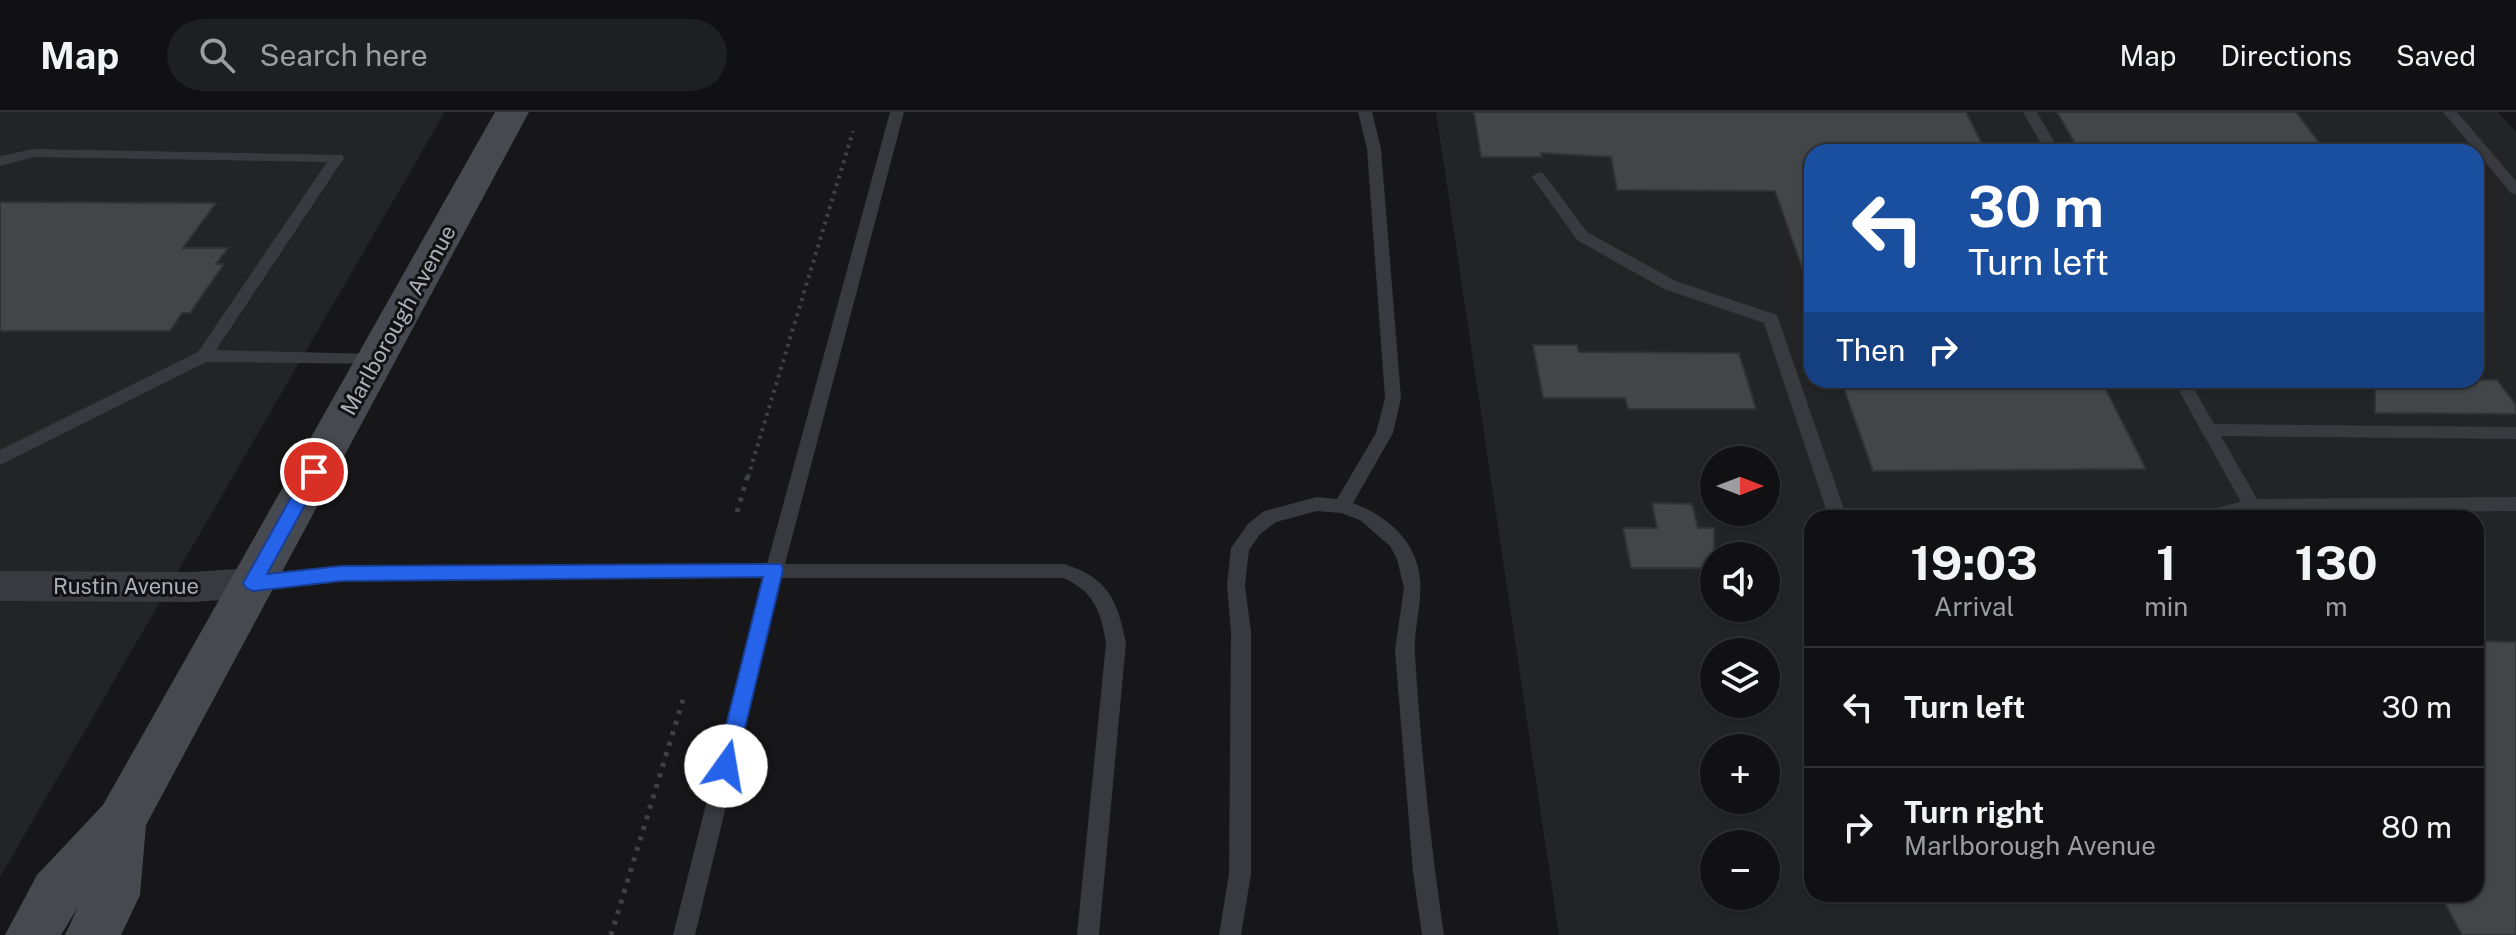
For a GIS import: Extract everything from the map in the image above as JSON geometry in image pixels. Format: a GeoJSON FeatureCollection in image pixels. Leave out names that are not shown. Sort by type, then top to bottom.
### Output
{"type":"FeatureCollection","features":[{"type":"Feature","properties":{"kind":"street","name":"Marlborough Avenue"},"geometry":{"type":"LineString","coordinates":[[32,935],[56,893],[121,822],[512,112]]}},
{"type":"Feature","properties":{"kind":"street","name":"Rustin Avenue"},"geometry":{"type":"LineString","coordinates":[[0,586],[192,587],[253,583]]}},
{"type":"Feature","properties":{"kind":"street","name":"Marlborough Avenue"},"geometry":{"type":"LineString","coordinates":[[92,935],[113,895],[121,822]]}},
{"type":"Feature","properties":{"kind":"lane"},"geometry":{"type":"LineString","coordinates":[[684,935],[774,570],[897,112]]}},
{"type":"Feature","properties":{"kind":"lane"},"geometry":{"type":"LineString","coordinates":[[1342,506],[1384,433],[1393,398],[1374,149],[1365,112]]}},
{"type":"Feature","properties":{"kind":"lane"},"geometry":{"type":"LineString","coordinates":[[2030,112],[2048,144]]}},
{"type":"Feature","properties":{"kind":"lane"},"geometry":{"type":"LineString","coordinates":[[2450,112],[2477,144]]}},
{"type":"Feature","properties":{"kind":"lane"},"geometry":{"type":"LineString","coordinates":[[2484,152],[2516,190]]}},
{"type":"Feature","properties":{"kind":"lane"},"geometry":{"type":"LineString","coordinates":[[0,161],[34,153],[337,158],[204,356]]}},
{"type":"Feature","properties":{"kind":"lane"},"geometry":{"type":"LineString","coordinates":[[1539,177],[1582,236],[1670,285],[1771,319],[1835,510]]}},
{"type":"Feature","properties":{"kind":"lane"},"geometry":{"type":"LineString","coordinates":[[0,458],[204,356],[376,360]]}},
{"type":"Feature","properties":{"kind":"lane"},"geometry":{"type":"LineString","coordinates":[[2185,388],[2252,506]]}},
{"type":"Feature","properties":{"kind":"lane"},"geometry":{"type":"LineString","coordinates":[[2209,430],[2516,433]]}},
{"type":"Feature","properties":{"kind":"lane"},"geometry":{"type":"LineString","coordinates":[[1230,935],[1240,874],[1241,632],[1236,585],[1240,548],[1254,529],[1270,516],[1294,507],[1317,504],[1342,506],[1366,515],[1385,528],[1406,558],[1413,588],[1405,650],[1424,872],[1433,935]]}},
{"type":"Feature","properties":{"kind":"lane"},"geometry":{"type":"LineString","coordinates":[[2235,510],[2252,506],[2516,504]]}},
{"type":"Feature","properties":{"kind":"lane"},"geometry":{"type":"LineString","coordinates":[[253,583],[341,573],[1064,571],[1083,577],[1108,601],[1116,643],[1088,935]]}},
{"type":"Feature","properties":{"kind":"path"},"geometry":{"type":"LineString","coordinates":[[737,512],[853,131]]}},
{"type":"Feature","properties":{"kind":"path"},"geometry":{"type":"LineString","coordinates":[[611,935],[685,693]]}},
{"type":"Feature","properties":{"kind":"shaded area"},"geometry":{"type":"Polygon","coordinates":[[[0,112],[445,112],[0,877],[0,112]]]}},
{"type":"Feature","properties":{"kind":"shaded area"},"geometry":{"type":"Polygon","coordinates":[[[1436,112],[2498,112],[2516,132],[2516,935],[1559,935],[1436,112]]]}},
{"type":"Feature","properties":{"kind":"building"},"geometry":{"type":"Polygon","coordinates":[[[1474,112],[1966,112],[1982,144],[1804,144],[1804,273],[1775,191],[1617,190],[1611,157],[1541,153],[1542,157],[1481,157],[1474,112]]]}},
{"type":"Feature","properties":{"kind":"building"},"geometry":{"type":"Polygon","coordinates":[[[2057,112],[2296,112],[2320,144],[2075,144],[2057,112]]]}},
{"type":"Feature","properties":{"kind":"building"},"geometry":{"type":"Polygon","coordinates":[[[0,202],[216,203],[183,248],[228,248],[216,264],[224,264],[190,313],[182,313],[170,331],[0,331],[0,202]]]}},
{"type":"Feature","properties":{"kind":"building"},"geometry":{"type":"Polygon","coordinates":[[[1533,345],[1577,345],[1579,352],[1739,353],[1756,409],[1628,409],[1625,398],[1543,398],[1533,345]]]}},
{"type":"Feature","properties":{"kind":"building"},"geometry":{"type":"Polygon","coordinates":[[[2484,380],[2497,380],[2516,405],[2516,414],[2375,413],[2375,388],[2484,388],[2484,380]]]}},
{"type":"Feature","properties":{"kind":"building"},"geometry":{"type":"Polygon","coordinates":[[[1844,388],[2105,388],[2146,469],[1873,471],[1844,388]]]}},
{"type":"Feature","properties":{"kind":"building"},"geometry":{"type":"Polygon","coordinates":[[[1652,503],[1692,504],[1698,528],[1714,528],[1714,542],[1700,542],[1700,568],[1631,568],[1623,528],[1657,528],[1652,503]]]}},
{"type":"Feature","properties":{"kind":"building"},"geometry":{"type":"Polygon","coordinates":[[[2484,641],[2516,642],[2516,935],[2462,935],[2444,902],[2484,902],[2484,641]]]}},
{"type":"Feature","properties":{"kind":"route"},"geometry":{"type":"LineString","coordinates":[[314,472],[253,583],[341,573],[774,570],[726,766]]}}]}
